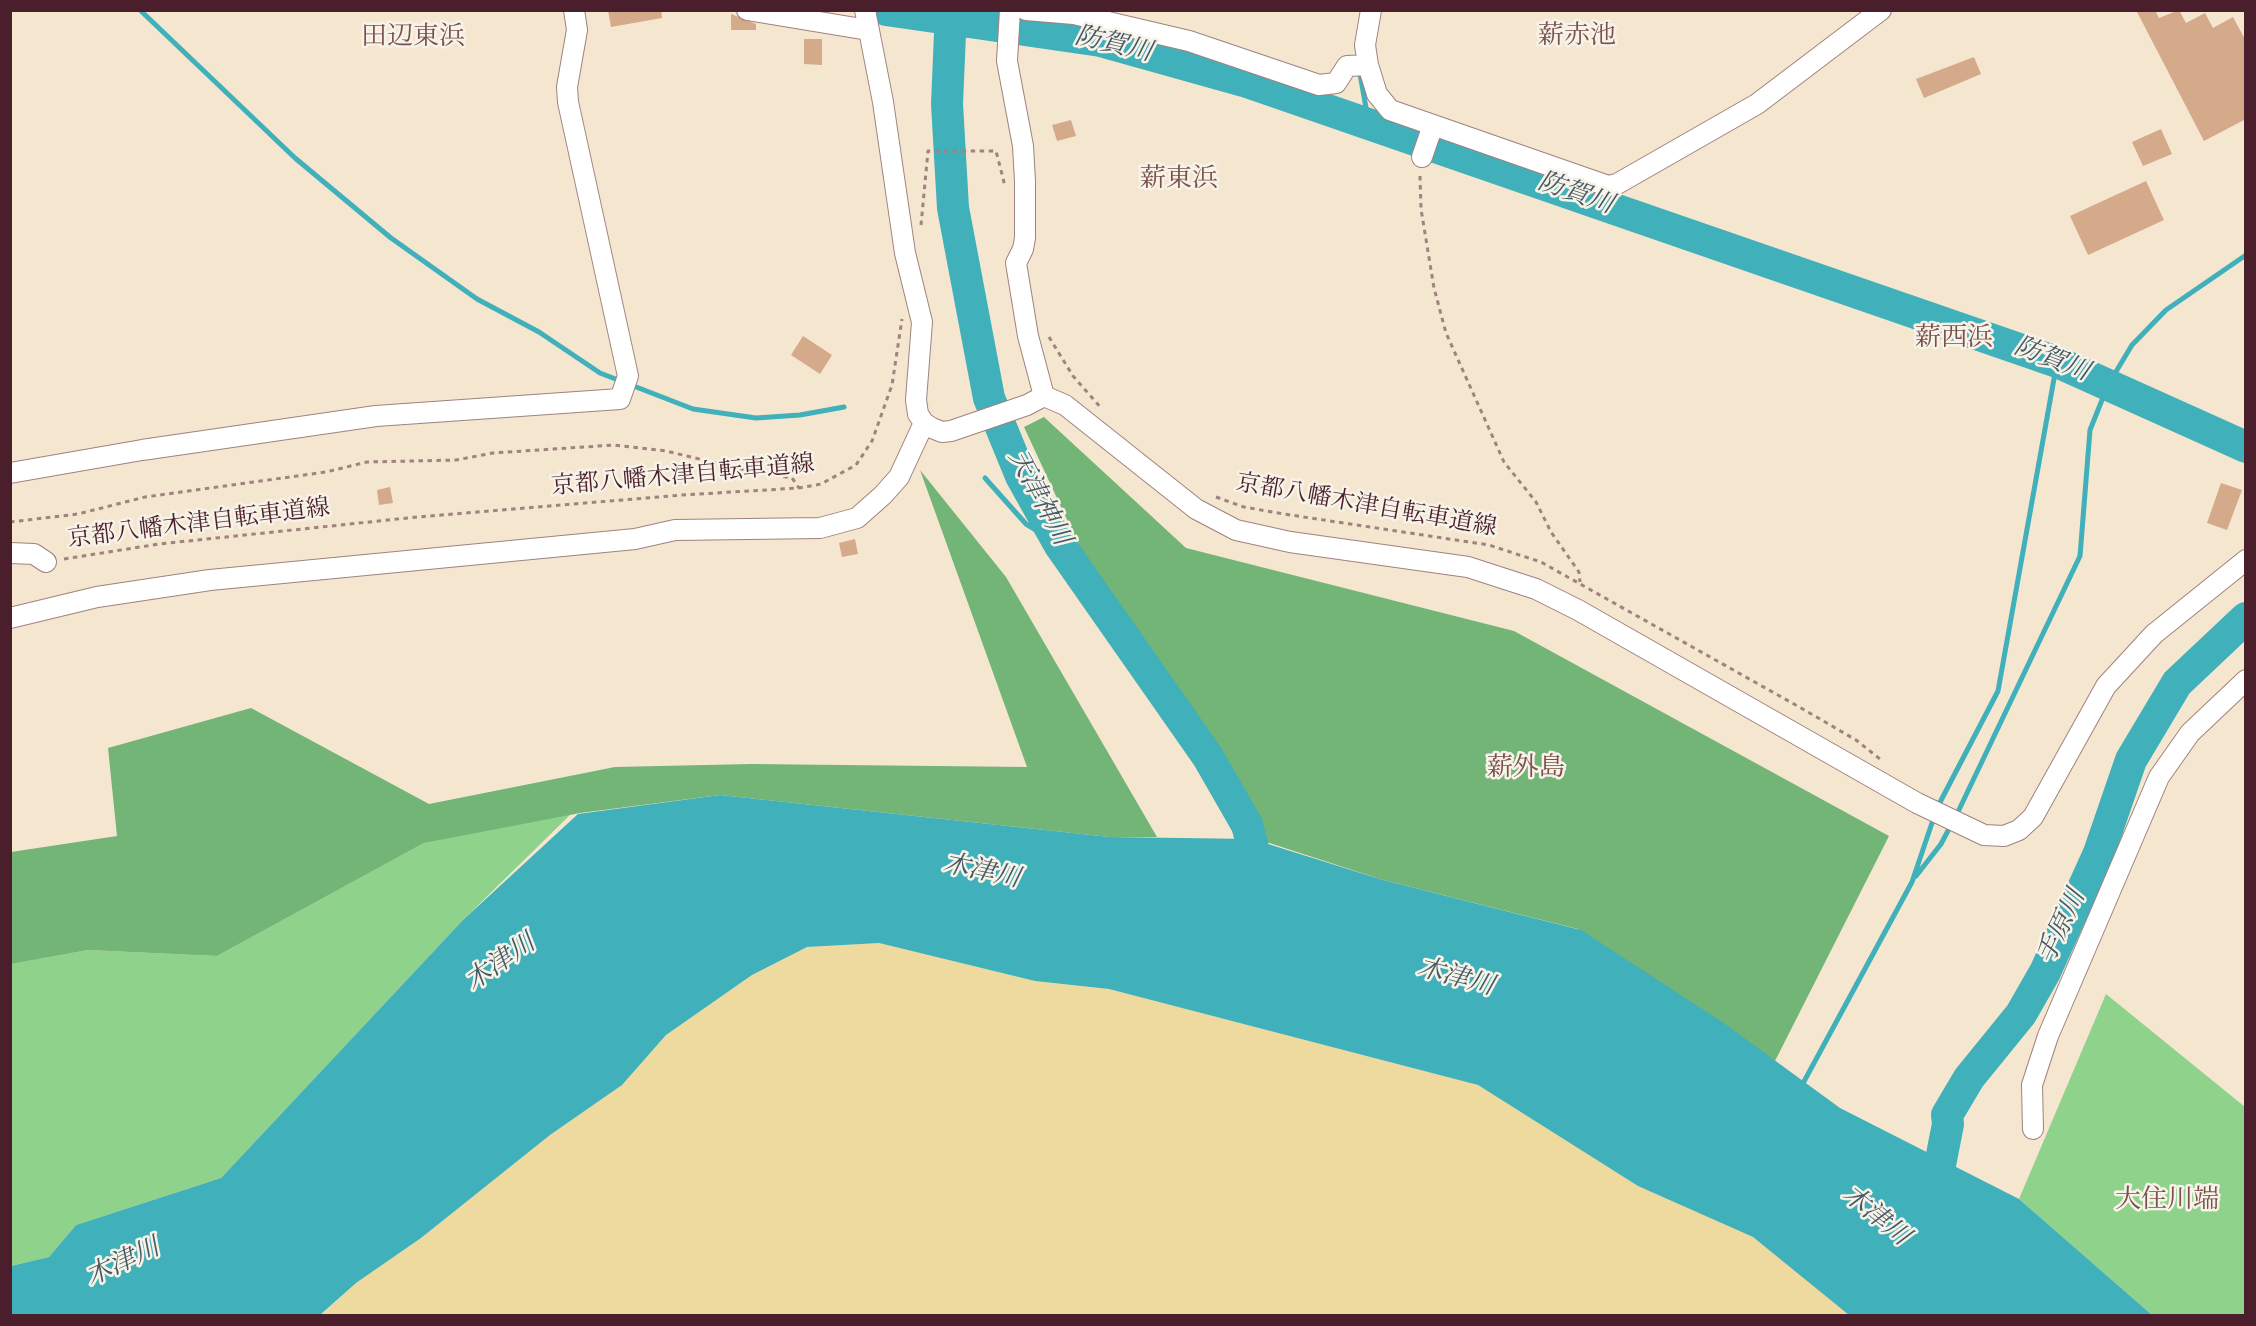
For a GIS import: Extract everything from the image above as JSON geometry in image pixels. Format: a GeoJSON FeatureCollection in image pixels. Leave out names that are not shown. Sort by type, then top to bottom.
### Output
{"type":"FeatureCollection","features":[{"type":"Feature","properties":{"kind":"street"},"geometry":{"type":"LineString","coordinates":[[10,473],[142,450],[376,416],[620,399],[628,376],[568,102],[567,87],[577,30],[574,10]]}},
{"type":"Feature","properties":{"kind":"street"},"geometry":{"type":"LineString","coordinates":[[747,10],[867,20],[883,102],[905,253],[921,322],[916,400],[918,414],[924,423],[942,432],[986,420],[1044,396],[1065,405],[1137,460],[1179,497],[1226,526],[1290,542],[1468,567],[1536,589],[1578,610],[1917,803],[1984,835],[2004,836],[2019,830],[2033,817],[2106,686],[2154,634],[2246,560]]}},
{"type":"Feature","properties":{"kind":"street"},"geometry":{"type":"LineString","coordinates":[[1010,10],[1007,61],[1023,146],[1025,181],[1025,238],[1023,249],[1016,263],[1028,336],[1044,396]]}},
{"type":"Feature","properties":{"kind":"street"},"geometry":{"type":"LineString","coordinates":[[1026,10],[1074,14],[1189,41],[1319,85],[1336,83],[1347,66],[1368,65]]}},
{"type":"Feature","properties":{"kind":"street"},"geometry":{"type":"LineString","coordinates":[[1371,10],[1365,45],[1368,65],[1377,94],[1390,110],[1432,129],[1608,186],[1617,184],[1757,104],[1881,10]]}},
{"type":"Feature","properties":{"kind":"street"},"geometry":{"type":"LineString","coordinates":[[1422,157],[1432,129]]}},
{"type":"Feature","properties":{"kind":"street"},"geometry":{"type":"LineString","coordinates":[[10,618],[98,597],[210,580],[635,539],[675,530],[819,528],[857,518],[883,495],[899,477],[924,423]]}},
{"type":"Feature","properties":{"kind":"street"},"geometry":{"type":"LineString","coordinates":[[10,553],[34,554],[46,562]]}},
{"type":"Feature","properties":{"kind":"street"},"geometry":{"type":"LineString","coordinates":[[2033,1129],[2032,1085],[2048,1036],[2158,777],[2190,733],[2246,680]]}},
{"type":"Feature","properties":{"kind":"path"},"geometry":{"type":"LineString","coordinates":[[920,234],[928,152],[992,150],[999,154],[1006,197]]}},
{"type":"Feature","properties":{"kind":"path"},"geometry":{"type":"LineString","coordinates":[[1422,157],[1419,163],[1421,209],[1434,288],[1446,333],[1504,462],[1536,502],[1551,532],[1579,572],[1581,582]]}},
{"type":"Feature","properties":{"kind":"path","name":"京都八幡木津自転車道線"},"geometry":{"type":"LineString","coordinates":[[46,562],[159,544],[417,517],[799,488],[821,484],[856,465],[872,441],[892,385],[904,315]]}},
{"type":"Feature","properties":{"kind":"path"},"geometry":{"type":"LineString","coordinates":[[1047,331],[1073,376],[1103,409]]}},
{"type":"Feature","properties":{"kind":"path"},"geometry":{"type":"LineString","coordinates":[[10,522],[78,514],[145,497],[326,472],[367,462],[456,460],[493,453],[614,445],[666,451],[745,470],[792,478],[799,488]]}},
{"type":"Feature","properties":{"kind":"path","name":"京都八幡木津自転車道線"},"geometry":{"type":"LineString","coordinates":[[1213,495],[1244,507],[1489,545],[1540,562],[1581,582],[1647,623],[1856,740],[1888,765]]}},
{"type":"Feature","properties":{"kind":"green space"},"geometry":{"type":"Polygon","coordinates":[[[1044,417],[1186,548],[1514,631],[1889,836],[1775,1061],[1578,929],[1383,880],[1251,837],[1208,757],[1082,552],[1024,427],[1044,417]]]}},
{"type":"Feature","properties":{"kind":"green space"},"geometry":{"type":"Polygon","coordinates":[[[920,470],[1006,577],[1157,837],[1110,837],[720,795],[580,813],[424,843],[217,956],[88,950],[11,964],[11,852],[117,836],[108,748],[251,708],[429,804],[615,767],[751,764],[1027,767],[920,470]]]}},
{"type":"Feature","properties":{"kind":"green space"},"geometry":{"type":"Polygon","coordinates":[[[575,810],[463,920],[221,1178],[76,1225],[49,1257],[11,1266],[10,964],[88,950],[217,956],[424,843],[575,810]]]}},
{"type":"Feature","properties":{"kind":"green space"},"geometry":{"type":"Polygon","coordinates":[[[2106,994],[2245,1107],[2245,1315],[2152,1315],[2019,1199],[2106,994]]]}},
{"type":"Feature","properties":{"kind":"sand"},"geometry":{"type":"Polygon","coordinates":[[[879,943],[1035,981],[1109,989],[1478,1085],[1638,1186],[1753,1237],[1849,1314],[1855,1315],[320,1316],[356,1283],[421,1238],[550,1135],[622,1085],[666,1035],[752,975],[807,947],[879,943]]]}},
{"type":"Feature","properties":{"kind":"water","name":"木津川"},"geometry":{"type":"Polygon","coordinates":[[[720,795],[1110,837],[1252,839],[1383,880],[1581,930],[1725,1024],[1840,1108],[2019,1199],[2152,1315],[1849,1315],[1753,1237],[1638,1186],[1478,1085],[1109,989],[1035,981],[879,943],[807,947],[752,975],[666,1035],[622,1085],[550,1135],[421,1238],[356,1283],[320,1315],[11,1315],[11,1266],[49,1257],[76,1225],[221,1178],[463,920],[578,814],[720,795]]]}},
{"type":"Feature","properties":{"kind":"building"},"geometry":{"type":"Polygon","coordinates":[[[608,10],[661,10],[662,18],[611,27],[608,10]]]}},
{"type":"Feature","properties":{"kind":"building"},"geometry":{"type":"Polygon","coordinates":[[[2136,10],[2155,10],[2159,18],[2179,10],[2186,23],[2205,13],[2213,28],[2233,17],[2246,41],[2246,119],[2204,141],[2136,10]]]}},
{"type":"Feature","properties":{"kind":"building"},"geometry":{"type":"Polygon","coordinates":[[[731,14],[756,24],[756,30],[731,30],[731,14]]]}},
{"type":"Feature","properties":{"kind":"building"},"geometry":{"type":"Polygon","coordinates":[[[804,39],[822,39],[822,65],[804,64],[804,39]]]}},
{"type":"Feature","properties":{"kind":"building"},"geometry":{"type":"Polygon","coordinates":[[[1974,57],[1981,74],[1924,98],[1916,79],[1974,57]]]}},
{"type":"Feature","properties":{"kind":"building"},"geometry":{"type":"Polygon","coordinates":[[[1071,120],[1076,136],[1057,141],[1052,125],[1071,120]]]}},
{"type":"Feature","properties":{"kind":"building"},"geometry":{"type":"Polygon","coordinates":[[[2161,129],[2172,154],[2143,166],[2132,142],[2161,129]]]}},
{"type":"Feature","properties":{"kind":"building"},"geometry":{"type":"Polygon","coordinates":[[[2146,181],[2164,220],[2088,255],[2070,216],[2146,181]]]}},
{"type":"Feature","properties":{"kind":"building"},"geometry":{"type":"Polygon","coordinates":[[[803,336],[832,355],[820,374],[791,355],[803,336]]]}},
{"type":"Feature","properties":{"kind":"building"},"geometry":{"type":"Polygon","coordinates":[[[2221,483],[2242,490],[2227,530],[2207,523],[2221,483]]]}},
{"type":"Feature","properties":{"kind":"building"},"geometry":{"type":"Polygon","coordinates":[[[390,487],[393,503],[379,505],[377,490],[390,487]]]}},
{"type":"Feature","properties":{"kind":"building"},"geometry":{"type":"Polygon","coordinates":[[[855,539],[858,554],[842,557],[839,543],[855,539]]]}},
{"type":"Feature","properties":{"kind":"waterway"},"geometry":{"type":"LineString","coordinates":[[140,10],[295,158],[391,238],[477,299],[539,332],[600,373],[693,409],[756,418],[800,415],[844,407]]}},
{"type":"Feature","properties":{"kind":"waterway","name":"防賀川"},"geometry":{"type":"LineString","coordinates":[[886,10],[1101,41],[1244,81],[2057,362],[2246,447]]}},
{"type":"Feature","properties":{"kind":"waterway","name":"天津神川"},"geometry":{"type":"LineString","coordinates":[[951,10],[947,104],[953,208],[989,398],[1021,476],[1059,544],[1208,757],[1247,825],[1261,878]]}},
{"type":"Feature","properties":{"kind":"waterway"},"geometry":{"type":"LineString","coordinates":[[1359,68],[1369,125]]}},
{"type":"Feature","properties":{"kind":"waterway"},"geometry":{"type":"LineString","coordinates":[[1956,816],[2080,556],[2090,430],[2108,385],[2132,345],[2166,310],[2246,255]]}},
{"type":"Feature","properties":{"kind":"waterway"},"geometry":{"type":"LineString","coordinates":[[1937,808],[1998,691],[2057,362]]}},
{"type":"Feature","properties":{"kind":"waterway"},"geometry":{"type":"LineString","coordinates":[[985,478],[1026,524],[1059,544]]}},
{"type":"Feature","properties":{"kind":"waterway","name":"手原川"},"geometry":{"type":"LineString","coordinates":[[1933,1201],[1948,1124],[1947,1115],[1969,1078],[2021,1014],[2045,972],[2099,853],[2131,760],[2177,683],[2246,618]]}},
{"type":"Feature","properties":{"kind":"waterway"},"geometry":{"type":"LineString","coordinates":[[1801,1087],[1912,882],[1934,817]]}},
{"type":"Feature","properties":{"kind":"waterway"},"geometry":{"type":"LineString","coordinates":[[1916,876],[1941,844],[1951,825]]}},
{"type":"Feature","properties":{"kind":"district","name":"薪赤池"},"geometry":{"type":"Point","coordinates":[1577,39]}},
{"type":"Feature","properties":{"kind":"district","name":"田辺東浜"},"geometry":{"type":"Point","coordinates":[413,40]}},
{"type":"Feature","properties":{"kind":"district","name":"薪東浜"},"geometry":{"type":"Point","coordinates":[1179,182]}},
{"type":"Feature","properties":{"kind":"district","name":"薪西浜"},"geometry":{"type":"Point","coordinates":[1954,341]}},
{"type":"Feature","properties":{"kind":"district","name":"薪外島"},"geometry":{"type":"Point","coordinates":[1526,771]}},
{"type":"Feature","properties":{"kind":"district","name":"大住川端"},"geometry":{"type":"Point","coordinates":[2167,1203]}}]}
